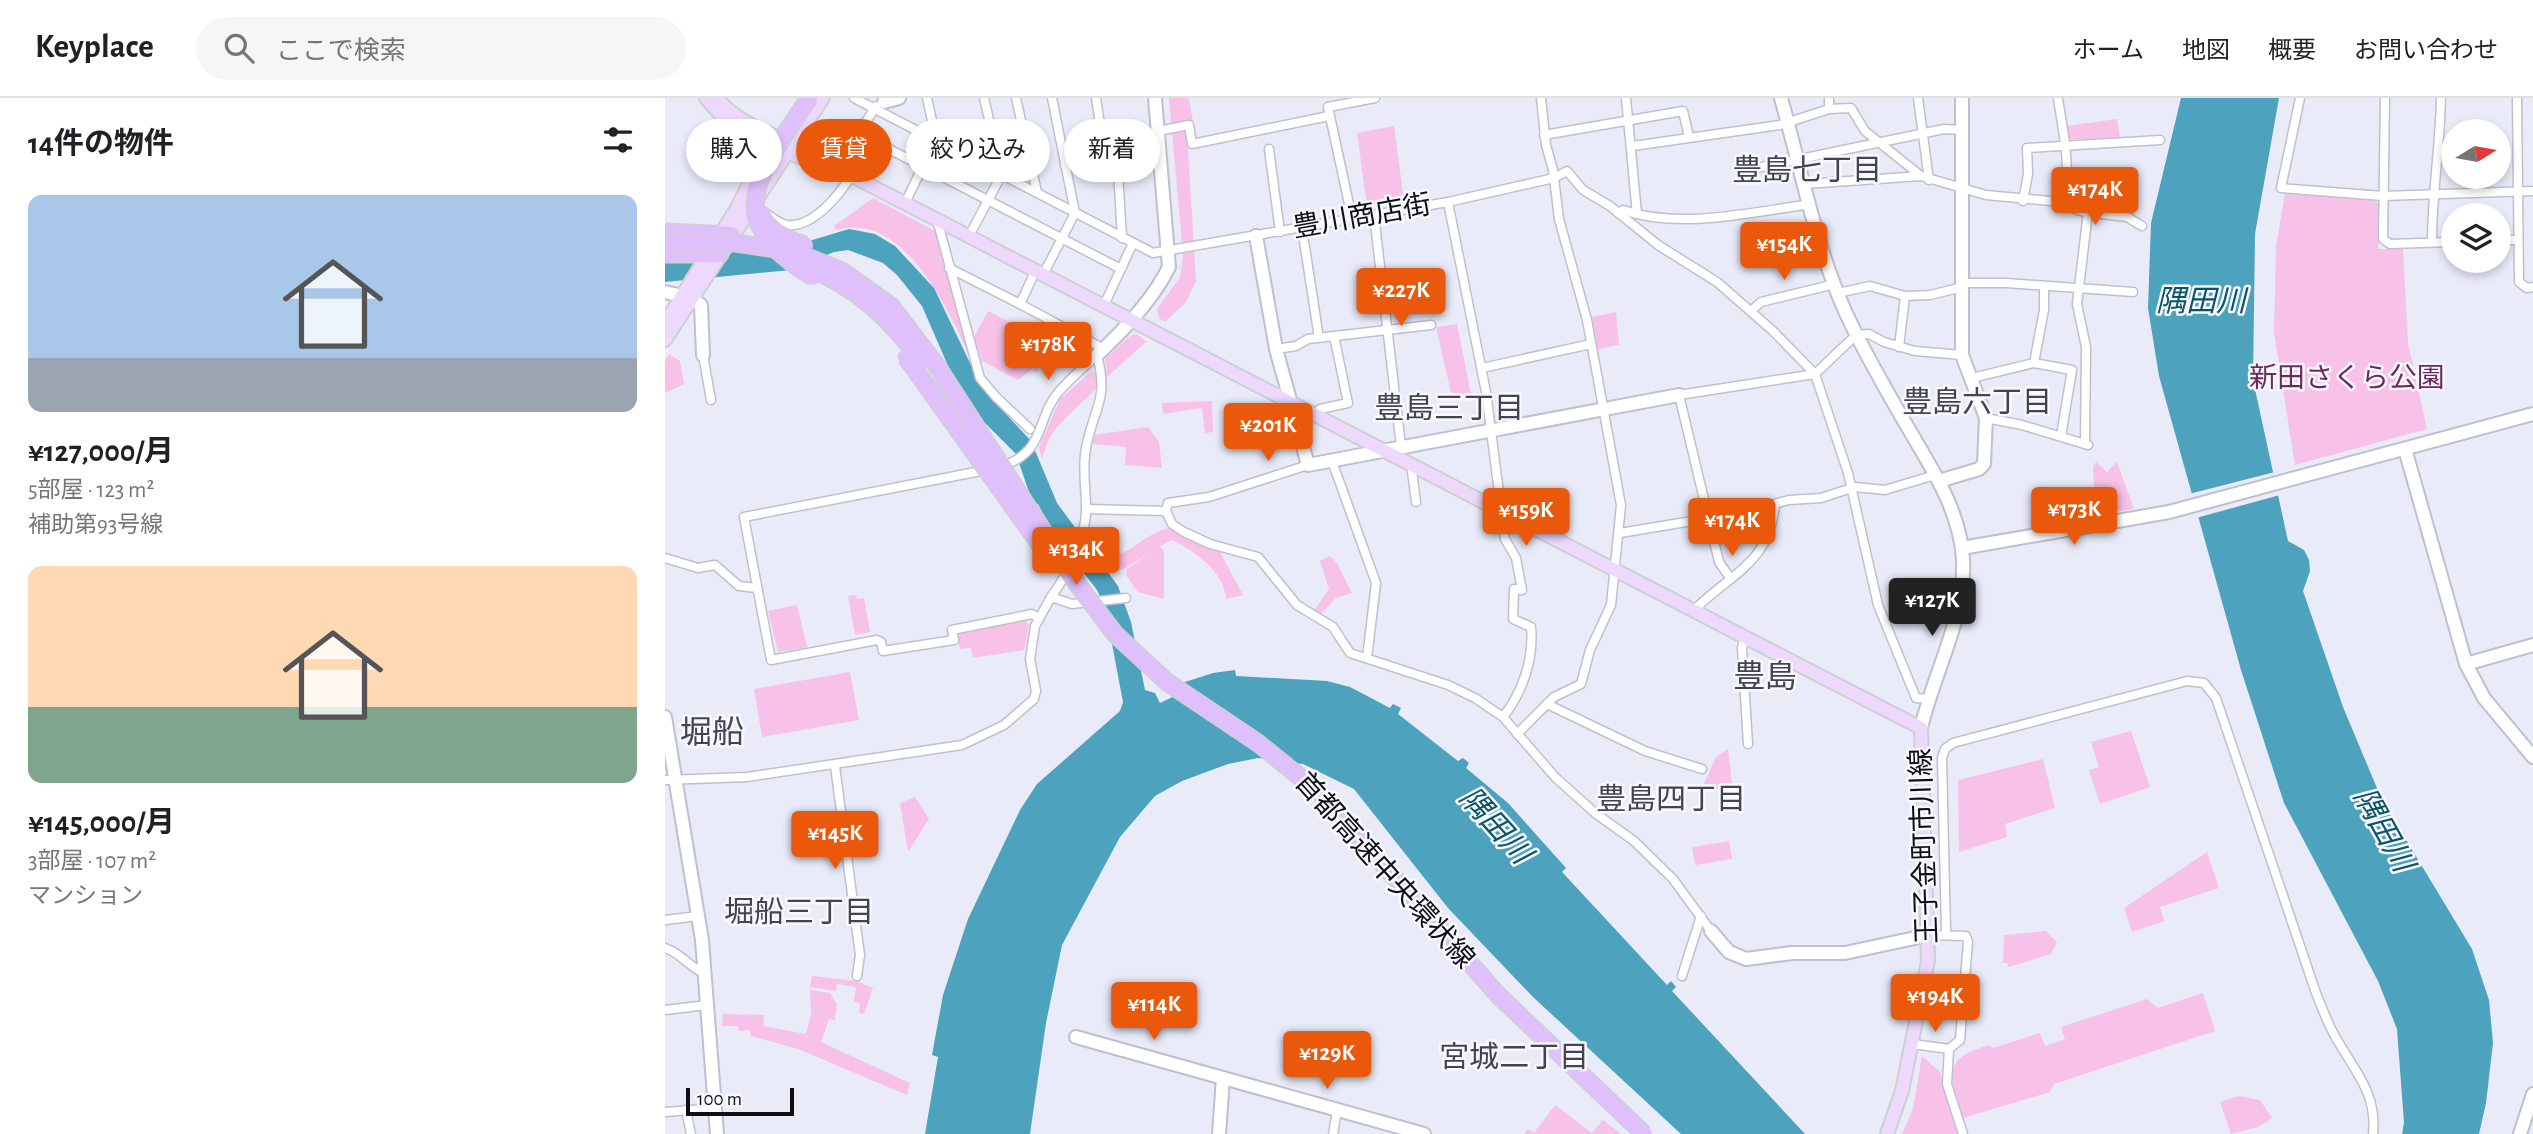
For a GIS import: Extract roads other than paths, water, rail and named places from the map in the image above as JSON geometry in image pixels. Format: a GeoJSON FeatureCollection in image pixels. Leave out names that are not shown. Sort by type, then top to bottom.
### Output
{"type":"FeatureCollection","features":[{"type":"Feature","properties":{"kind":"highway"},"geometry":{"type":"LineString","coordinates":[[810,98],[763,182],[759,197],[761,217],[776,233],[834,257],[871,283],[901,310],[937,366]]}},
{"type":"Feature","properties":{"kind":"highway"},"geometry":{"type":"LineString","coordinates":[[810,98],[760,179],[755,212],[763,236],[781,257],[847,298],[881,327],[906,357],[1041,546]]}},
{"type":"Feature","properties":{"kind":"highway"},"geometry":{"type":"LineString","coordinates":[[665,232],[726,235]]}},
{"type":"Feature","properties":{"kind":"highway","name":"首都高速中央環状線"},"geometry":{"type":"LineString","coordinates":[[665,241],[762,246],[795,252],[833,266],[891,306],[937,366],[1078,585],[1115,634],[1167,682],[1258,743],[1322,795],[1474,971],[1642,1134]]}},
{"type":"Feature","properties":{"kind":"highway"},"geometry":{"type":"LineString","coordinates":[[665,252],[714,254]]}},
{"type":"Feature","properties":{"kind":"highway","name":"首都高速中央環状線"},"geometry":{"type":"LineString","coordinates":[[665,252],[739,253],[793,262],[829,277],[868,302],[895,328],[922,363],[1041,546],[1087,608],[1137,661],[1195,705],[1256,744],[1321,797],[1487,989],[1642,1134]]}},
{"type":"Feature","properties":{"kind":"main road"},"geometry":{"type":"LineString","coordinates":[[706,98],[725,119]]}},
{"type":"Feature","properties":{"kind":"main road"},"geometry":{"type":"LineString","coordinates":[[782,128],[803,98]]}},
{"type":"Feature","properties":{"kind":"main road"},"geometry":{"type":"LineString","coordinates":[[726,235],[753,203],[823,98]]}},
{"type":"Feature","properties":{"kind":"main road"},"geometry":{"type":"LineString","coordinates":[[815,119],[823,98]]}},
{"type":"Feature","properties":{"kind":"main road"},"geometry":{"type":"LineString","coordinates":[[722,100],[746,119]]}},
{"type":"Feature","properties":{"kind":"main road"},"geometry":{"type":"LineString","coordinates":[[782,145],[790,148]]}},
{"type":"Feature","properties":{"kind":"main road","name":"王子金町市川線"},"geometry":{"type":"LineString","coordinates":[[790,148],[796,149]]}},
{"type":"Feature","properties":{"kind":"main road","name":"王子金町市川線"},"geometry":{"type":"LineString","coordinates":[[790,148],[796,151]]}},
{"type":"Feature","properties":{"kind":"main road"},"geometry":{"type":"LineString","coordinates":[[665,340],[687,297],[726,235],[752,182]]}},
{"type":"Feature","properties":{"kind":"main road","name":"王子金町市川線"},"geometry":{"type":"LineString","coordinates":[[862,182],[938,223],[970,235]]}},
{"type":"Feature","properties":{"kind":"main road","name":"王子金町市川線"},"geometry":{"type":"LineString","coordinates":[[878,182],[1120,317],[1131,318]]}},
{"type":"Feature","properties":{"kind":"main road","name":"王子金町市川線"},"geometry":{"type":"LineString","coordinates":[[1040,271],[1106,301],[1125,311],[1131,318],[1921,728],[1929,935],[1927,977],[1902,1091],[1887,1134]]}},
{"type":"Feature","properties":{"kind":"main road"},"geometry":{"type":"LineString","coordinates":[[665,323],[687,297]]}},
{"type":"Feature","properties":{"kind":"street"},"geometry":{"type":"LineString","coordinates":[[854,98],[881,105],[906,120]]}},
{"type":"Feature","properties":{"kind":"street"},"geometry":{"type":"LineString","coordinates":[[870,119],[881,105],[899,98]]}},
{"type":"Feature","properties":{"kind":"street"},"geometry":{"type":"LineString","coordinates":[[927,98],[932,119]]}},
{"type":"Feature","properties":{"kind":"street"},"geometry":{"type":"LineString","coordinates":[[984,98],[989,119]]}},
{"type":"Feature","properties":{"kind":"street"},"geometry":{"type":"LineString","coordinates":[[1016,98],[1037,192]]}},
{"type":"Feature","properties":{"kind":"street"},"geometry":{"type":"LineString","coordinates":[[1052,98],[1064,159]]}},
{"type":"Feature","properties":{"kind":"street"},"geometry":{"type":"LineString","coordinates":[[1096,98],[1099,119]]}},
{"type":"Feature","properties":{"kind":"street"},"geometry":{"type":"LineString","coordinates":[[1155,98],[1157,119]]}},
{"type":"Feature","properties":{"kind":"street"},"geometry":{"type":"LineString","coordinates":[[1352,218],[1328,107],[1375,98]]}},
{"type":"Feature","properties":{"kind":"street"},"geometry":{"type":"LineString","coordinates":[[1517,734],[1547,704],[1581,684],[1590,650],[1611,605],[1622,516],[1619,486],[1591,344],[1559,219],[1541,98]]}},
{"type":"Feature","properties":{"kind":"street"},"geometry":{"type":"LineString","coordinates":[[1626,98],[1633,146],[1637,214]]}},
{"type":"Feature","properties":{"kind":"street"},"geometry":{"type":"LineString","coordinates":[[1781,98],[1836,288],[1856,335],[1937,478],[1954,516],[1962,548],[1962,583],[1958,606],[1921,728]]}},
{"type":"Feature","properties":{"kind":"street"},"geometry":{"type":"LineString","coordinates":[[1829,98],[1829,109]]}},
{"type":"Feature","properties":{"kind":"street"},"geometry":{"type":"LineString","coordinates":[[1918,98],[1925,133],[1925,178]]}},
{"type":"Feature","properties":{"kind":"street"},"geometry":{"type":"LineString","coordinates":[[1620,533],[1865,486],[1879,491],[1982,467],[1986,418],[1962,355],[1962,98]]}},
{"type":"Feature","properties":{"kind":"street"},"geometry":{"type":"LineString","coordinates":[[2058,98],[2067,143],[2061,204]]}},
{"type":"Feature","properties":{"kind":"street"},"geometry":{"type":"LineString","coordinates":[[2300,98],[2280,188],[2383,196],[2533,191]]}},
{"type":"Feature","properties":{"kind":"street"},"geometry":{"type":"LineString","coordinates":[[2385,98],[2383,239],[2390,244],[2441,242]]}},
{"type":"Feature","properties":{"kind":"street"},"geometry":{"type":"LineString","coordinates":[[2432,242],[2432,196],[2441,98]]}},
{"type":"Feature","properties":{"kind":"street"},"geometry":{"type":"LineString","coordinates":[[2517,98],[2519,282],[2527,288],[2533,287]]}},
{"type":"Feature","properties":{"kind":"street"},"geometry":{"type":"LineString","coordinates":[[1633,146],[1788,123],[1829,109],[1851,108],[1865,131],[1925,178]]}},
{"type":"Feature","properties":{"kind":"street"},"geometry":{"type":"LineString","coordinates":[[1545,135],[1683,111],[1689,137]]}},
{"type":"Feature","properties":{"kind":"street"},"geometry":{"type":"LineString","coordinates":[[1160,131],[1189,125],[1192,144],[1329,116]]}},
{"type":"Feature","properties":{"kind":"street"},"geometry":{"type":"LineString","coordinates":[[1266,130],[1280,232]]}},
{"type":"Feature","properties":{"kind":"street"},"geometry":{"type":"LineString","coordinates":[[1752,169],[1925,133],[1963,130]]}},
{"type":"Feature","properties":{"kind":"street"},"geometry":{"type":"LineString","coordinates":[[2024,201],[2028,174],[2027,148],[2067,143],[2160,140]]}},
{"type":"Feature","properties":{"kind":"street"},"geometry":{"type":"LineString","coordinates":[[1039,618],[1033,614],[953,630],[954,640],[883,651],[881,642],[877,640],[771,660],[744,517],[980,471],[1015,460],[1036,441],[1056,395],[1131,318],[1162,281],[1169,267],[1170,251],[1160,147]]}},
{"type":"Feature","properties":{"kind":"street"},"geometry":{"type":"LineString","coordinates":[[1554,178],[1567,171],[1583,190],[1618,213],[1658,245],[1717,282],[1751,311],[1815,374],[1852,489],[1878,605],[1916,698],[1928,699]]}},
{"type":"Feature","properties":{"kind":"street","name":"豊川商店街"},"geometry":{"type":"LineString","coordinates":[[1170,251],[1448,202],[1554,178]]}},
{"type":"Feature","properties":{"kind":"street"},"geometry":{"type":"LineString","coordinates":[[1805,184],[1925,178],[1986,195],[2061,204],[2088,212],[2127,217],[2142,226]]}},
{"type":"Feature","properties":{"kind":"street"},"geometry":{"type":"LineString","coordinates":[[753,203],[781,222],[799,223],[834,203],[847,182]]}},
{"type":"Feature","properties":{"kind":"street"},"geometry":{"type":"LineString","coordinates":[[908,197],[916,182]]}},
{"type":"Feature","properties":{"kind":"street"},"geometry":{"type":"LineString","coordinates":[[953,182],[1121,269]]}},
{"type":"Feature","properties":{"kind":"street"},"geometry":{"type":"LineString","coordinates":[[970,235],[998,182]]}},
{"type":"Feature","properties":{"kind":"street"},"geometry":{"type":"LineString","coordinates":[[1018,182],[1153,253],[1170,251]]}},
{"type":"Feature","properties":{"kind":"street"},"geometry":{"type":"LineString","coordinates":[[1020,304],[1075,213],[1069,182]]}},
{"type":"Feature","properties":{"kind":"street"},"geometry":{"type":"LineString","coordinates":[[1119,182],[1122,238]]}},
{"type":"Feature","properties":{"kind":"street"},"geometry":{"type":"LineString","coordinates":[[1448,202],[1482,368],[1505,539],[1516,558],[1521,590],[1514,589],[1513,619],[1531,627],[1533,649],[1519,691],[1503,717]]}},
{"type":"Feature","properties":{"kind":"street"},"geometry":{"type":"LineString","coordinates":[[1618,213],[1623,210],[1637,214],[1691,217],[1811,204]]}},
{"type":"Feature","properties":{"kind":"street"},"geometry":{"type":"LineString","coordinates":[[1986,418],[2087,445],[2087,367],[2077,308],[2088,212]]}},
{"type":"Feature","properties":{"kind":"street"},"geometry":{"type":"LineString","coordinates":[[1374,215],[1401,446]]}},
{"type":"Feature","properties":{"kind":"street"},"geometry":{"type":"LineString","coordinates":[[938,223],[980,378],[1030,429]]}},
{"type":"Feature","properties":{"kind":"street"},"geometry":{"type":"LineString","coordinates":[[1302,228],[1319,338]]}},
{"type":"Feature","properties":{"kind":"street"},"geometry":{"type":"LineString","coordinates":[[1256,236],[1276,349],[1308,465]]}},
{"type":"Feature","properties":{"kind":"street"},"geometry":{"type":"LineString","coordinates":[[2511,240],[2518,240]]}},
{"type":"Feature","properties":{"kind":"street"},"geometry":{"type":"LineString","coordinates":[[1106,301],[1133,243]]}},
{"type":"Feature","properties":{"kind":"street"},"geometry":{"type":"LineString","coordinates":[[949,268],[1020,304],[1100,352]]}},
{"type":"Feature","properties":{"kind":"street"},"geometry":{"type":"LineString","coordinates":[[1751,311],[1761,302],[1836,288],[1875,286],[1905,296],[1930,295],[1963,285],[2006,283],[2044,288],[2133,292]]}},
{"type":"Feature","properties":{"kind":"street"},"geometry":{"type":"LineString","coordinates":[[2034,363],[2044,310],[2044,288]]}},
{"type":"Feature","properties":{"kind":"street"},"geometry":{"type":"LineString","coordinates":[[665,292],[687,297],[701,305],[703,355],[711,400]]}},
{"type":"Feature","properties":{"kind":"street"},"geometry":{"type":"LineString","coordinates":[[1899,346],[1905,296]]}},
{"type":"Feature","properties":{"kind":"street"},"geometry":{"type":"LineString","coordinates":[[1276,349],[1319,338],[1386,328],[1431,325]]}},
{"type":"Feature","properties":{"kind":"street"},"geometry":{"type":"LineString","coordinates":[[1913,1044],[1949,1049],[1960,1040],[1970,953],[1966,936],[1946,933],[1929,935],[1845,953],[1792,953],[1746,959],[1729,952],[1711,932],[1673,879],[1634,841],[1595,813],[1555,777],[1503,717],[1475,698],[1448,685],[1348,651],[1333,627],[1297,605],[1258,557],[1210,544],[1184,532],[1172,524],[1166,511],[1168,503],[1209,497],[1308,465],[1602,408],[1815,374],[1856,335],[1869,334],[1899,346],[1962,355]]}},
{"type":"Feature","properties":{"kind":"street"},"geometry":{"type":"LineString","coordinates":[[1316,414],[1320,409],[1348,403],[1334,336]]}},
{"type":"Feature","properties":{"kind":"street"},"geometry":{"type":"LineString","coordinates":[[1482,368],[1591,344]]}},
{"type":"Feature","properties":{"kind":"street"},"geometry":{"type":"LineString","coordinates":[[670,780],[747,777],[963,746],[1017,716],[1034,699],[1036,691],[1030,659],[1039,618],[1072,561],[1086,511],[1083,478],[1086,448],[1103,389],[1100,352]]}},
{"type":"Feature","properties":{"kind":"street"},"geometry":{"type":"LineString","coordinates":[[1972,378],[2034,363],[2072,370],[2061,436]]}},
{"type":"Feature","properties":{"kind":"street"},"geometry":{"type":"LineString","coordinates":[[1679,395],[1719,562],[1731,579]]}},
{"type":"Feature","properties":{"kind":"street"},"geometry":{"type":"LineString","coordinates":[[1962,548],[2091,528],[2179,509],[2533,414]]}},
{"type":"Feature","properties":{"kind":"street"},"geometry":{"type":"LineString","coordinates":[[2405,449],[2466,664],[2484,698],[2533,757]]}},
{"type":"Feature","properties":{"kind":"street"},"geometry":{"type":"LineString","coordinates":[[1332,461],[1376,583],[1367,659]]}},
{"type":"Feature","properties":{"kind":"street"},"geometry":{"type":"LineString","coordinates":[[1411,464],[1416,502]]}},
{"type":"Feature","properties":{"kind":"street"},"geometry":{"type":"LineString","coordinates":[[1695,610],[1731,579],[1769,538],[1775,505]]}},
{"type":"Feature","properties":{"kind":"street"},"geometry":{"type":"LineString","coordinates":[[1086,511],[1166,511]]}},
{"type":"Feature","properties":{"kind":"street"},"geometry":{"type":"LineString","coordinates":[[665,558],[698,568],[715,565],[739,586],[757,589]]}},
{"type":"Feature","properties":{"kind":"street"},"geometry":{"type":"LineString","coordinates":[[1051,597],[1072,604],[1126,598]]}},
{"type":"Feature","properties":{"kind":"street"},"geometry":{"type":"LineString","coordinates":[[1745,636],[1742,648],[1748,744]]}},
{"type":"Feature","properties":{"kind":"street"},"geometry":{"type":"LineString","coordinates":[[2466,664],[2533,645]]}},
{"type":"Feature","properties":{"kind":"street"},"geometry":{"type":"LineString","coordinates":[[1946,933],[1942,758],[1945,748],[2161,688],[2199,681],[2210,687],[2216,698],[2316,993],[2336,1039],[2369,1092],[2373,1134]]}},
{"type":"Feature","properties":{"kind":"street"},"geometry":{"type":"LineString","coordinates":[[1547,704],[1645,751],[1702,769]]}},
{"type":"Feature","properties":{"kind":"street"},"geometry":{"type":"LineString","coordinates":[[665,717],[670,780],[698,916],[717,1134]]}},
{"type":"Feature","properties":{"kind":"street"},"geometry":{"type":"LineString","coordinates":[[835,766],[860,956],[857,976]]}},
{"type":"Feature","properties":{"kind":"street"},"geometry":{"type":"LineString","coordinates":[[665,920],[698,916]]}},
{"type":"Feature","properties":{"kind":"street"},"geometry":{"type":"LineString","coordinates":[[1682,976],[1702,916]]}},
{"type":"Feature","properties":{"kind":"street"},"geometry":{"type":"LineString","coordinates":[[665,948],[679,954],[693,968],[705,973]]}},
{"type":"Feature","properties":{"kind":"street"},"geometry":{"type":"LineString","coordinates":[[665,1010],[707,1004]]}},
{"type":"Feature","properties":{"kind":"street"},"geometry":{"type":"LineString","coordinates":[[1076,1037],[1423,1134]]}},
{"type":"Feature","properties":{"kind":"street"},"geometry":{"type":"LineString","coordinates":[[1949,1049],[1947,1084],[1963,1134]]}},
{"type":"Feature","properties":{"kind":"street"},"geometry":{"type":"LineString","coordinates":[[1219,1134],[1223,1078]]}},
{"type":"Feature","properties":{"kind":"street"},"geometry":{"type":"LineString","coordinates":[[2521,1134],[2533,1094]]}},
{"type":"Feature","properties":{"kind":"street"},"geometry":{"type":"LineString","coordinates":[[665,1112],[715,1108]]}},
{"type":"Feature","properties":{"kind":"street"},"geometry":{"type":"LineString","coordinates":[[686,1110],[691,1134]]}},
{"type":"Feature","properties":{"kind":"street"},"geometry":{"type":"LineString","coordinates":[[1333,1134],[1337,1111]]}},
{"type":"Feature","properties":{"kind":"water","name":"隅田川"},"geometry":{"type":"Polygon","coordinates":[[[2181,98],[2279,98],[2255,234],[2253,380],[2288,541],[2304,550],[2309,560],[2310,571],[2303,591],[2343,707],[2382,800],[2472,949],[2489,1000],[2493,1043],[2486,1103],[2479,1134],[2402,1134],[2404,1123],[2397,1029],[2378,981],[2284,803],[2241,670],[2159,376],[2148,308],[2151,223],[2181,98]]]}},
{"type":"Feature","properties":{"kind":"water"},"geometry":{"type":"Polygon","coordinates":[[[849,229],[875,234],[895,246],[934,288],[982,388],[1031,441],[1057,503],[1118,586],[1131,622],[1145,690],[1155,693],[1160,703],[1185,691],[1182,683],[1213,673],[1235,670],[1236,676],[1327,681],[1350,687],[1390,708],[1393,704],[1401,708],[1398,714],[1458,761],[1463,758],[1469,763],[1466,768],[1508,803],[1566,868],[1562,872],[1667,985],[1671,981],[1676,987],[1672,991],[1805,1134],[1681,1134],[1533,997],[1448,908],[1354,789],[1303,764],[1258,758],[1228,764],[1182,781],[1155,796],[1120,837],[1062,945],[1046,1023],[1030,1134],[925,1134],[938,1057],[932,1055],[943,995],[968,919],[1020,810],[1037,784],[1120,711],[1123,702],[1105,607],[1097,590],[1053,533],[1038,504],[1032,501],[1016,454],[969,407],[922,306],[897,275],[883,263],[848,250],[834,252],[791,270],[665,282],[665,262],[809,241],[849,229]]]}},
{"type":"Feature","properties":{"kind":"district","name":"豊島七丁目"},"geometry":{"type":"Point","coordinates":[1807,171]}},
{"type":"Feature","properties":{"kind":"district","name":"豊島六丁目"},"geometry":{"type":"Point","coordinates":[1977,403]}},
{"type":"Feature","properties":{"kind":"district","name":"豊島三丁目"},"geometry":{"type":"Point","coordinates":[1449,409]}},
{"type":"Feature","properties":{"kind":"district","name":"豊島"},"geometry":{"type":"Point","coordinates":[1765,677]}},
{"type":"Feature","properties":{"kind":"district","name":"堀船"},"geometry":{"type":"Point","coordinates":[712,733]}},
{"type":"Feature","properties":{"kind":"district","name":"豊島四丁目"},"geometry":{"type":"Point","coordinates":[1671,800]}},
{"type":"Feature","properties":{"kind":"district","name":"堀船三丁目"},"geometry":{"type":"Point","coordinates":[799,913]}},
{"type":"Feature","properties":{"kind":"district","name":"宮城二丁目"},"geometry":{"type":"Point","coordinates":[1514,1058]}},
{"type":"Feature","properties":{"kind":"park label","name":"新田さくら公園"},"geometry":{"type":"Point","coordinates":[2347,379]}}]}
